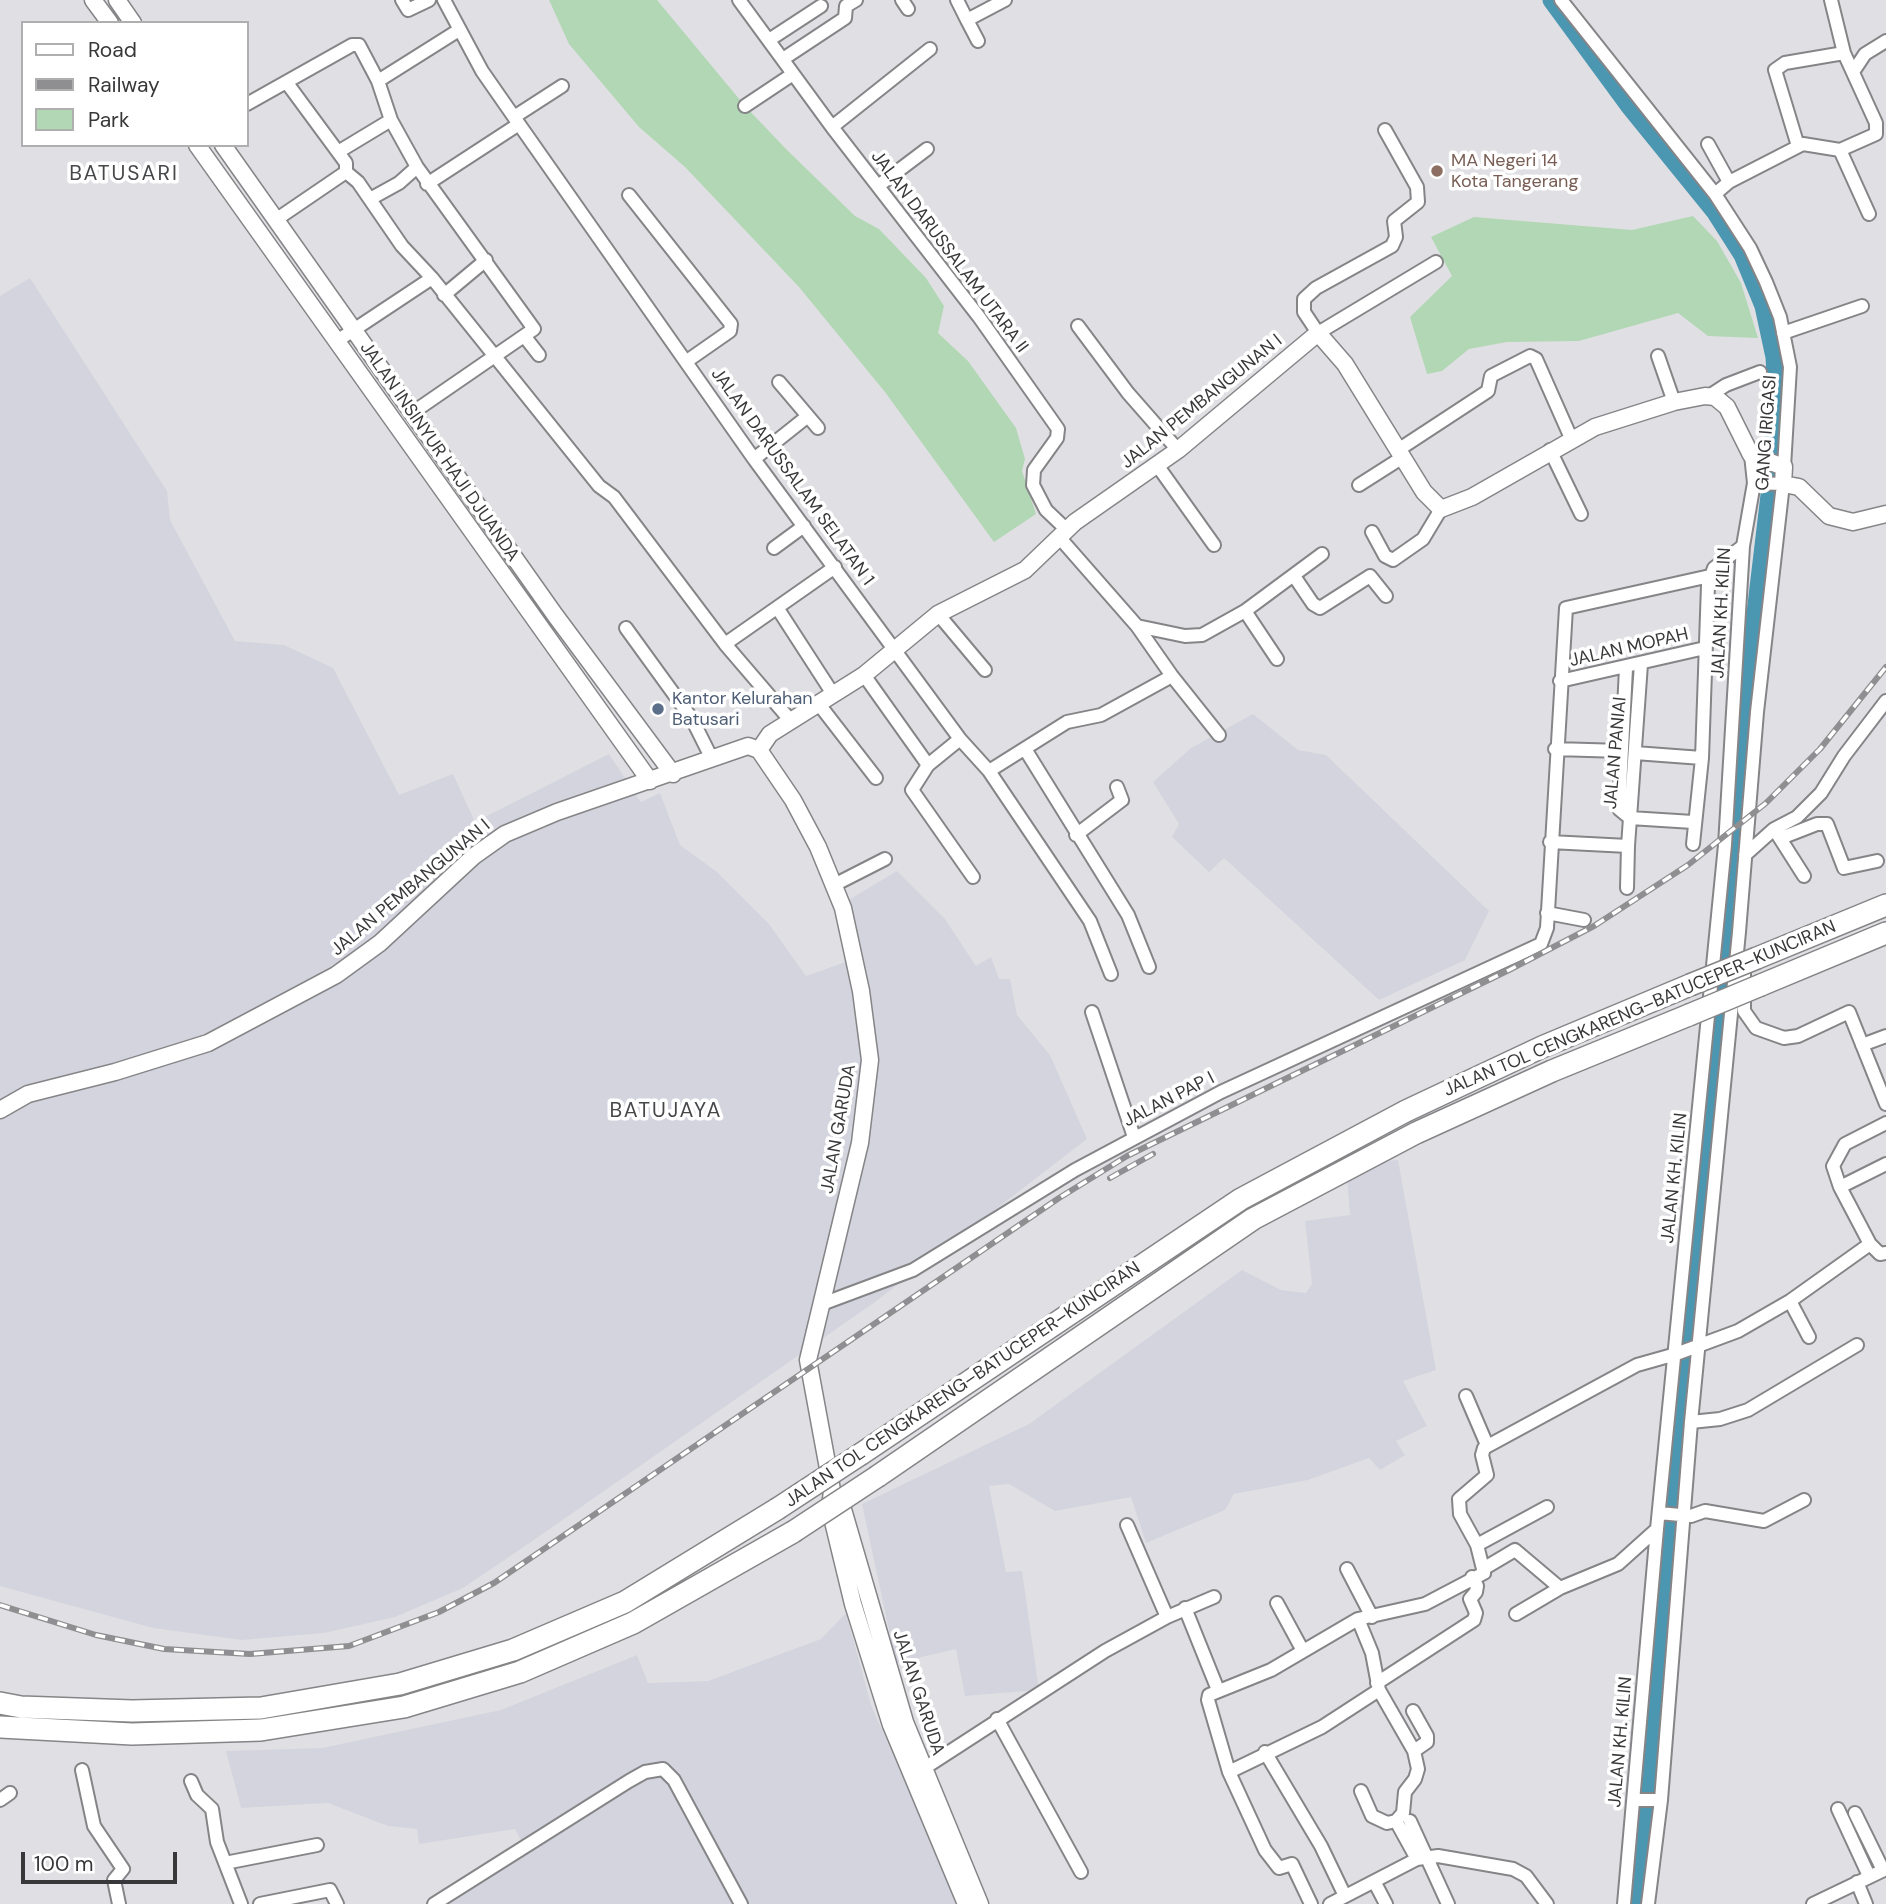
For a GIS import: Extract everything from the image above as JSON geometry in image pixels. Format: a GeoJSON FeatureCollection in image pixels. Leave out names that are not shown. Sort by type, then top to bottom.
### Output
{"type":"FeatureCollection","features":[{"type":"Feature","properties":{"kind":"highway","name":"JALAN TOL CENGKARENG–BATUCEPER–KUNCIRAN"},"geometry":{"type":"LineString","coordinates":[[0,1703],[21,1707],[132,1712],[261,1707],[400,1684],[513,1650],[625,1602],[777,1509],[1241,1199],[1406,1111],[1542,1047],[1886,905]]}},
{"type":"Feature","properties":{"kind":"highway","name":"JALAN TOL CENGKARENG–BATUCEPER–KUNCIRAN"},"geometry":{"type":"LineString","coordinates":[[0,1727],[132,1734],[261,1730],[404,1707],[520,1672],[634,1623],[793,1532],[1253,1219],[1416,1133],[1552,1071],[1886,933]]}},
{"type":"Feature","properties":{"kind":"main road"},"geometry":{"type":"LineString","coordinates":[[93,0],[109,21]]}},
{"type":"Feature","properties":{"kind":"main road"},"geometry":{"type":"LineString","coordinates":[[117,0],[132,21]]}},
{"type":"Feature","properties":{"kind":"main road","name":"JALAN INSINYUR HAJI DJUANDA"},"geometry":{"type":"LineString","coordinates":[[198,147],[650,781]]}},
{"type":"Feature","properties":{"kind":"main road","name":"JALAN INSINYUR HAJI DJUANDA"},"geometry":{"type":"LineString","coordinates":[[224,147],[555,615],[673,774]]}},
{"type":"Feature","properties":{"kind":"main road"},"geometry":{"type":"LineString","coordinates":[[1318,333],[1345,364],[1424,492],[1441,509],[1472,496],[1571,438],[1616,420],[1674,402],[1709,396],[1727,407],[1759,457],[1783,466]]}},
{"type":"Feature","properties":{"kind":"main road","name":"JALAN PEMBANGUNAN I"},"geometry":{"type":"LineString","coordinates":[[0,1110],[28,1094],[116,1072],[208,1043],[336,975],[380,943],[474,856],[505,834],[557,812],[748,746],[759,750],[769,734],[864,675],[955,603],[1010,579],[1063,533],[1178,450],[1318,333]]}},
{"type":"Feature","properties":{"kind":"main road","name":"GANG IRIGASI"},"geometry":{"type":"LineString","coordinates":[[1782,484],[1783,466]]}},
{"type":"Feature","properties":{"kind":"main road"},"geometry":{"type":"LineString","coordinates":[[1782,484],[1799,487],[1829,516],[1838,521],[1853,522],[1886,514]]}},
{"type":"Feature","properties":{"kind":"main road","name":"JALAN GARUDA"},"geometry":{"type":"LineString","coordinates":[[759,750],[793,800],[834,885],[856,967],[870,1060],[860,1143],[808,1360],[832,1490],[842,1506],[861,1602],[898,1724],[965,1885],[980,1904]]}},
{"type":"Feature","properties":{"kind":"main road","name":"JALAN GARUDA"},"geometry":{"type":"LineString","coordinates":[[898,1724],[923,1769],[965,1885],[966,1904]]}},
{"type":"Feature","properties":{"kind":"street"},"geometry":{"type":"LineString","coordinates":[[402,0],[408,10],[429,0]]}},
{"type":"Feature","properties":{"kind":"street","name":"JALAN DARUSSALAM SELATAN 1"},"geometry":{"type":"LineString","coordinates":[[444,0],[459,30],[516,121],[754,458],[897,649],[960,739],[989,771],[1090,921],[1111,974]]}},
{"type":"Feature","properties":{"kind":"street","name":"JALAN DARUSSALAM UTARA II"},"geometry":{"type":"LineString","coordinates":[[739,0],[832,127],[979,317],[1058,429],[1057,438],[1034,470],[1033,485],[1046,510],[1063,533]]}},
{"type":"Feature","properties":{"kind":"street"},"geometry":{"type":"LineString","coordinates":[[783,59],[845,18],[846,6],[856,0]]}},
{"type":"Feature","properties":{"kind":"street"},"geometry":{"type":"LineString","coordinates":[[957,0],[978,41]]}},
{"type":"Feature","properties":{"kind":"street"},"geometry":{"type":"LineString","coordinates":[[967,20],[1005,0]]}},
{"type":"Feature","properties":{"kind":"street","name":"GANG IRIGASI"},"geometry":{"type":"LineString","coordinates":[[1561,0],[1715,194],[1756,259],[1783,333],[1790,367],[1783,466]]}},
{"type":"Feature","properties":{"kind":"street"},"geometry":{"type":"LineString","coordinates":[[1715,194],[1729,182],[1798,146],[1813,144],[1840,150],[1872,137],[1878,129],[1844,53],[1831,0]]}},
{"type":"Feature","properties":{"kind":"street"},"geometry":{"type":"LineString","coordinates":[[769,40],[821,6]]}},
{"type":"Feature","properties":{"kind":"street"},"geometry":{"type":"LineString","coordinates":[[377,81],[459,30]]}},
{"type":"Feature","properties":{"kind":"street"},"geometry":{"type":"LineString","coordinates":[[1853,72],[1865,54],[1886,40]]}},
{"type":"Feature","properties":{"kind":"street"},"geometry":{"type":"LineString","coordinates":[[248,103],[355,44],[361,46],[391,120],[427,184],[533,325],[533,330],[525,337],[412,413]]}},
{"type":"Feature","properties":{"kind":"street"},"geometry":{"type":"LineString","coordinates":[[832,127],[930,49]]}},
{"type":"Feature","properties":{"kind":"street"},"geometry":{"type":"LineString","coordinates":[[1798,146],[1775,70],[1785,63],[1844,53]]}},
{"type":"Feature","properties":{"kind":"street"},"geometry":{"type":"LineString","coordinates":[[745,106],[793,74]]}},
{"type":"Feature","properties":{"kind":"street"},"geometry":{"type":"LineString","coordinates":[[286,83],[346,163],[346,172],[370,199],[402,246],[432,278],[598,486],[614,497],[726,644],[791,721]]}},
{"type":"Feature","properties":{"kind":"street"},"geometry":{"type":"LineString","coordinates":[[427,184],[562,86]]}},
{"type":"Feature","properties":{"kind":"street"},"geometry":{"type":"LineString","coordinates":[[338,152],[391,120]]}},
{"type":"Feature","properties":{"kind":"street"},"geometry":{"type":"LineString","coordinates":[[1385,130],[1417,187],[1420,199],[1394,221],[1396,237],[1392,246],[1316,288],[1304,299],[1304,312],[1318,333],[1436,262]]}},
{"type":"Feature","properties":{"kind":"street"},"geometry":{"type":"LineString","coordinates":[[1708,144],[1729,182]]}},
{"type":"Feature","properties":{"kind":"street"},"geometry":{"type":"LineString","coordinates":[[878,186],[927,149]]}},
{"type":"Feature","properties":{"kind":"street"},"geometry":{"type":"LineString","coordinates":[[1840,150],[1869,214]]}},
{"type":"Feature","properties":{"kind":"street"},"geometry":{"type":"LineString","coordinates":[[370,199],[399,183],[417,167]]}},
{"type":"Feature","properties":{"kind":"street"},"geometry":{"type":"LineString","coordinates":[[277,219],[346,172]]}},
{"type":"Feature","properties":{"kind":"street"},"geometry":{"type":"LineString","coordinates":[[629,195],[731,324],[730,331],[687,361]]}},
{"type":"Feature","properties":{"kind":"street"},"geometry":{"type":"LineString","coordinates":[[444,295],[486,260]]}},
{"type":"Feature","properties":{"kind":"street"},"geometry":{"type":"LineString","coordinates":[[337,341],[432,278]]}},
{"type":"Feature","properties":{"kind":"street"},"geometry":{"type":"LineString","coordinates":[[1783,333],[1862,306]]}},
{"type":"Feature","properties":{"kind":"street"},"geometry":{"type":"LineString","coordinates":[[1078,326],[1128,393],[1178,450]]}},
{"type":"Feature","properties":{"kind":"street"},"geometry":{"type":"LineString","coordinates":[[525,337],[539,355]]}},
{"type":"Feature","properties":{"kind":"street"},"geometry":{"type":"LineString","coordinates":[[1359,485],[1488,391],[1491,376],[1530,356],[1536,359],[1571,438]]}},
{"type":"Feature","properties":{"kind":"street"},"geometry":{"type":"LineString","coordinates":[[1658,356],[1674,402]]}},
{"type":"Feature","properties":{"kind":"street"},"geometry":{"type":"LineString","coordinates":[[1709,396],[1726,384],[1760,372]]}},
{"type":"Feature","properties":{"kind":"street"},"geometry":{"type":"LineString","coordinates":[[779,382],[818,428]]}},
{"type":"Feature","properties":{"kind":"street"},"geometry":{"type":"LineString","coordinates":[[754,458],[808,416]]}},
{"type":"Feature","properties":{"kind":"street"},"geometry":{"type":"LineString","coordinates":[[1550,450],[1581,514]]}},
{"type":"Feature","properties":{"kind":"street","name":"JALAN KH. KILIN"},"geometry":{"type":"LineString","coordinates":[[1648,1904],[1658,1801],[1679,1353],[1725,845],[1742,546],[1759,483],[1759,457]]}},
{"type":"Feature","properties":{"kind":"street"},"geometry":{"type":"LineString","coordinates":[[1157,465],[1214,545]]}},
{"type":"Feature","properties":{"kind":"street"},"geometry":{"type":"LineString","coordinates":[[1759,483],[1782,484]]}},
{"type":"Feature","properties":{"kind":"street","name":"GANG IRIGASI"},"geometry":{"type":"LineString","coordinates":[[1745,855],[1757,712],[1782,484]]}},
{"type":"Feature","properties":{"kind":"street"},"geometry":{"type":"LineString","coordinates":[[1372,532],[1385,556],[1393,560],[1423,539],[1441,509]]}},
{"type":"Feature","properties":{"kind":"street"},"geometry":{"type":"LineString","coordinates":[[774,548],[804,526]]}},
{"type":"Feature","properties":{"kind":"street"},"geometry":{"type":"LineString","coordinates":[[1063,533],[1219,735]]}},
{"type":"Feature","properties":{"kind":"street"},"geometry":{"type":"LineString","coordinates":[[1693,844],[1693,822],[1702,758],[1710,576],[1714,568],[1742,546]]}},
{"type":"Feature","properties":{"kind":"street"},"geometry":{"type":"LineString","coordinates":[[1137,626],[1169,634],[1202,635],[1245,611],[1322,554]]}},
{"type":"Feature","properties":{"kind":"street"},"geometry":{"type":"LineString","coordinates":[[726,644],[835,568]]}},
{"type":"Feature","properties":{"kind":"street"},"geometry":{"type":"LineString","coordinates":[[1294,576],[1313,604],[1320,608],[1370,576],[1386,596]]}},
{"type":"Feature","properties":{"kind":"street"},"geometry":{"type":"LineString","coordinates":[[1584,920],[1547,913],[1555,749],[1566,608],[1710,576]]}},
{"type":"Feature","properties":{"kind":"street"},"geometry":{"type":"LineString","coordinates":[[778,609],[833,694]]}},
{"type":"Feature","properties":{"kind":"street"},"geometry":{"type":"LineString","coordinates":[[1245,611],[1277,659]]}},
{"type":"Feature","properties":{"kind":"street"},"geometry":{"type":"LineString","coordinates":[[939,614],[985,670]]}},
{"type":"Feature","properties":{"kind":"street"},"geometry":{"type":"LineString","coordinates":[[626,628],[692,719],[712,759]]}},
{"type":"Feature","properties":{"kind":"street","name":"JALAN MOPAH"},"geometry":{"type":"LineString","coordinates":[[1560,681],[1706,648]]}},
{"type":"Feature","properties":{"kind":"street","name":"JALAN PANIAI"},"geometry":{"type":"LineString","coordinates":[[1628,752],[1642,664]]}},
{"type":"Feature","properties":{"kind":"street","name":"JALAN PANIAI"},"geometry":{"type":"LineString","coordinates":[[1626,668],[1630,818],[1628,888]]}},
{"type":"Feature","properties":{"kind":"street"},"geometry":{"type":"LineString","coordinates":[[864,675],[928,765]]}},
{"type":"Feature","properties":{"kind":"street"},"geometry":{"type":"LineString","coordinates":[[989,771],[1067,722],[1101,715],[1172,676]]}},
{"type":"Feature","properties":{"kind":"street"},"geometry":{"type":"LineString","coordinates":[[1745,855],[1797,817],[1821,793],[1844,756],[1886,701]]}},
{"type":"Feature","properties":{"kind":"street"},"geometry":{"type":"LineString","coordinates":[[818,703],[876,778]]}},
{"type":"Feature","properties":{"kind":"street"},"geometry":{"type":"LineString","coordinates":[[960,739],[928,765],[912,790],[973,877]]}},
{"type":"Feature","properties":{"kind":"street"},"geometry":{"type":"LineString","coordinates":[[1025,749],[1128,915],[1149,967]]}},
{"type":"Feature","properties":{"kind":"street"},"geometry":{"type":"LineString","coordinates":[[1555,749],[1702,758]]}},
{"type":"Feature","properties":{"kind":"street"},"geometry":{"type":"LineString","coordinates":[[1076,835],[1122,800],[1117,788]]}},
{"type":"Feature","properties":{"kind":"street"},"geometry":{"type":"LineString","coordinates":[[1630,818],[1693,822]]}},
{"type":"Feature","properties":{"kind":"street"},"geometry":{"type":"LineString","coordinates":[[1777,833],[1827,824],[1843,868],[1877,861]]}},
{"type":"Feature","properties":{"kind":"street"},"geometry":{"type":"LineString","coordinates":[[1777,833],[1804,876]]}},
{"type":"Feature","properties":{"kind":"street"},"geometry":{"type":"LineString","coordinates":[[1550,842],[1628,846]]}},
{"type":"Feature","properties":{"kind":"street","name":"JALAN KH. KILIN"},"geometry":{"type":"LineString","coordinates":[[1624,1904],[1637,1801],[1657,1529],[1671,1514],[1691,1422],[1745,855]]}},
{"type":"Feature","properties":{"kind":"street"},"geometry":{"type":"LineString","coordinates":[[834,885],[885,859]]}},
{"type":"Feature","properties":{"kind":"street","name":"JALAN PAP I"},"geometry":{"type":"LineString","coordinates":[[822,1304],[913,1270],[1134,1137],[1221,1092],[1541,944],[1547,928],[1547,913]]}},
{"type":"Feature","properties":{"kind":"street"},"geometry":{"type":"LineString","coordinates":[[1739,932],[1744,941],[1744,1011],[1756,1028],[1784,1038],[1798,1036],[1847,1012],[1884,1096]]}},
{"type":"Feature","properties":{"kind":"street"},"geometry":{"type":"LineString","coordinates":[[1092,1012],[1134,1137]]}},
{"type":"Feature","properties":{"kind":"street"},"geometry":{"type":"LineString","coordinates":[[1862,1045],[1886,1036]]}},
{"type":"Feature","properties":{"kind":"street"},"geometry":{"type":"LineString","coordinates":[[1886,1122],[1845,1144],[1838,1151],[1833,1166],[1840,1187],[1870,1244],[1880,1254],[1886,1253]]}},
{"type":"Feature","properties":{"kind":"street"},"geometry":{"type":"LineString","coordinates":[[1840,1187],[1886,1164]]}},
{"type":"Feature","properties":{"kind":"street"},"geometry":{"type":"LineString","coordinates":[[1311,1904],[1292,1864],[1279,1868],[1265,1850],[1229,1772],[1208,1700],[1209,1695],[1271,1670],[1365,1618],[1425,1604],[1484,1573],[1477,1545],[1461,1514],[1459,1499],[1487,1475],[1482,1455],[1487,1445],[1637,1364],[1679,1353],[1738,1331],[1790,1301],[1870,1244]]}},
{"type":"Feature","properties":{"kind":"street"},"geometry":{"type":"LineString","coordinates":[[1790,1301],[1809,1337]]}},
{"type":"Feature","properties":{"kind":"street"},"geometry":{"type":"LineString","coordinates":[[1691,1422],[1720,1419],[1748,1410],[1857,1345]]}},
{"type":"Feature","properties":{"kind":"street"},"geometry":{"type":"LineString","coordinates":[[1466,1396],[1487,1445]]}},
{"type":"Feature","properties":{"kind":"street"},"geometry":{"type":"LineString","coordinates":[[1671,1514],[1705,1511],[1764,1521],[1804,1500]]}},
{"type":"Feature","properties":{"kind":"street"},"geometry":{"type":"LineString","coordinates":[[1477,1545],[1547,1507]]}},
{"type":"Feature","properties":{"kind":"street"},"geometry":{"type":"LineString","coordinates":[[1127,1525],[1167,1616]]}},
{"type":"Feature","properties":{"kind":"street"},"geometry":{"type":"LineString","coordinates":[[1516,1614],[1560,1588],[1618,1564],[1657,1529]]}},
{"type":"Feature","properties":{"kind":"street"},"geometry":{"type":"LineString","coordinates":[[1483,1569],[1515,1550],[1560,1588]]}},
{"type":"Feature","properties":{"kind":"street"},"geometry":{"type":"LineString","coordinates":[[1347,1569],[1365,1618],[1378,1687],[1413,1751],[1418,1769],[1415,1779],[1405,1792],[1403,1813],[1396,1821],[1387,1823],[1372,1816],[1361,1791]]}},
{"type":"Feature","properties":{"kind":"street"},"geometry":{"type":"LineString","coordinates":[[1229,1772],[1265,1752],[1322,1727],[1474,1620],[1476,1613],[1470,1599],[1476,1586],[1472,1577]]}},
{"type":"Feature","properties":{"kind":"street"},"geometry":{"type":"LineString","coordinates":[[923,1769],[997,1719],[1167,1616],[1214,1597]]}},
{"type":"Feature","properties":{"kind":"street"},"geometry":{"type":"LineString","coordinates":[[1277,1603],[1303,1651]]}},
{"type":"Feature","properties":{"kind":"street"},"geometry":{"type":"LineString","coordinates":[[1185,1608],[1218,1690]]}},
{"type":"Feature","properties":{"kind":"street"},"geometry":{"type":"LineString","coordinates":[[1413,1711],[1427,1742],[1413,1751]]}},
{"type":"Feature","properties":{"kind":"street"},"geometry":{"type":"LineString","coordinates":[[997,1719],[1081,1872]]}},
{"type":"Feature","properties":{"kind":"street"},"geometry":{"type":"LineString","coordinates":[[1265,1752],[1321,1846],[1345,1896]]}},
{"type":"Feature","properties":{"kind":"street"},"geometry":{"type":"LineString","coordinates":[[434,1904],[629,1781],[645,1772],[663,1769],[674,1780],[740,1904]]}},
{"type":"Feature","properties":{"kind":"street"},"geometry":{"type":"LineString","coordinates":[[82,1770],[94,1826],[122,1869],[114,1880],[119,1904]]}},
{"type":"Feature","properties":{"kind":"street"},"geometry":{"type":"LineString","coordinates":[[191,1781],[197,1795],[212,1809],[217,1842],[241,1904]]}},
{"type":"Feature","properties":{"kind":"street"},"geometry":{"type":"LineString","coordinates":[[1637,1801],[1658,1801]]}},
{"type":"Feature","properties":{"kind":"street"},"geometry":{"type":"LineString","coordinates":[[1838,1810],[1863,1879],[1866,1904]]}},
{"type":"Feature","properties":{"kind":"street"},"geometry":{"type":"LineString","coordinates":[[1813,1904],[1884,1869],[1856,1813]]}},
{"type":"Feature","properties":{"kind":"street"},"geometry":{"type":"LineString","coordinates":[[1396,1821],[1448,1904]]}},
{"type":"Feature","properties":{"kind":"street"},"geometry":{"type":"LineString","coordinates":[[1410,1821],[1421,1858]]}},
{"type":"Feature","properties":{"kind":"street"},"geometry":{"type":"LineString","coordinates":[[225,1863],[317,1845]]}},
{"type":"Feature","properties":{"kind":"street"},"geometry":{"type":"LineString","coordinates":[[1330,1904],[1421,1858],[1513,1869],[1526,1876],[1547,1904]]}},
{"type":"Feature","properties":{"kind":"street"},"geometry":{"type":"LineString","coordinates":[[1376,1883],[1386,1904]]}},
{"type":"Feature","properties":{"kind":"street"},"geometry":{"type":"LineString","coordinates":[[260,1904],[330,1890],[337,1904]]}},
{"type":"Feature","properties":{"kind":"shaded area"},"geometry":{"type":"Polygon","coordinates":[[[30,278],[167,491],[170,520],[235,641],[284,645],[333,668],[399,795],[453,774],[475,822],[609,754],[641,802],[660,793],[680,845],[717,872],[769,924],[806,976],[851,960],[842,904],[897,871],[945,919],[976,966],[991,957],[999,979],[1010,979],[1017,1015],[1050,1055],[1087,1139],[875,1302],[531,1542],[463,1588],[395,1617],[324,1633],[242,1640],[153,1628],[0,1586],[0,296],[30,278]]]}},
{"type":"Feature","properties":{"kind":"shaded area"},"geometry":{"type":"Polygon","coordinates":[[[1253,714],[1298,750],[1326,755],[1489,911],[1465,960],[1379,1000],[1224,858],[1209,872],[1172,837],[1179,824],[1153,782],[1191,748],[1253,714]]]}},
{"type":"Feature","properties":{"kind":"shaded area"},"geometry":{"type":"Polygon","coordinates":[[[1398,1160],[1436,1370],[1403,1381],[1427,1426],[1396,1441],[1405,1455],[1380,1470],[1369,1458],[1308,1480],[1234,1494],[1225,1510],[1146,1543],[1131,1497],[1055,1511],[1009,1484],[989,1486],[1006,1572],[1022,1571],[1039,1690],[965,1696],[956,1649],[896,1663],[862,1504],[1029,1424],[1242,1270],[1281,1290],[1306,1293],[1312,1284],[1305,1221],[1350,1215],[1346,1164],[1398,1160]]]}},
{"type":"Feature","properties":{"kind":"shaded area"},"geometry":{"type":"Polygon","coordinates":[[[846,1613],[871,1705],[958,1904],[436,1904],[524,1846],[515,1829],[419,1844],[417,1829],[388,1826],[328,1803],[241,1808],[226,1751],[322,1748],[501,1710],[637,1655],[648,1683],[708,1681],[821,1639],[846,1613]]]}},
{"type":"Feature","properties":{"kind":"green space"},"geometry":{"type":"Polygon","coordinates":[[[549,0],[657,0],[745,106],[787,150],[855,216],[879,229],[926,278],[944,306],[938,333],[968,361],[1016,428],[1025,459],[1022,471],[1036,514],[994,542],[885,392],[799,287],[685,167],[639,127],[569,44],[549,0]]]}},
{"type":"Feature","properties":{"kind":"green space"},"geometry":{"type":"Polygon","coordinates":[[[1693,216],[1717,241],[1741,283],[1758,338],[1708,336],[1678,313],[1579,341],[1507,342],[1469,349],[1442,371],[1427,374],[1410,317],[1452,276],[1431,237],[1474,217],[1632,230],[1693,216]]]}},
{"type":"Feature","properties":{"kind":"waterway"},"geometry":{"type":"LineString","coordinates":[[1552,0],[1629,105],[1715,211],[1743,255],[1764,306],[1775,357],[1777,395],[1772,478],[1752,647],[1741,807],[1639,1904]]}},
{"type":"Feature","properties":{"kind":"railway"},"geometry":{"type":"LineString","coordinates":[[0,1605],[96,1635],[164,1649],[250,1654],[349,1646],[439,1612],[494,1583],[1059,1198],[1127,1156],[1594,926],[1688,865],[1766,803],[1820,749],[1886,667]]}},
{"type":"Feature","properties":{"kind":"railway"},"geometry":{"type":"LineString","coordinates":[[1110,1178],[1153,1154]]}},
{"type":"Feature","properties":{"kind":"place","name":"MA Negeri 14 Kota Tangerang"},"geometry":{"type":"Point","coordinates":[1437,171]}},
{"type":"Feature","properties":{"kind":"place","name":"Kantor Kelurahan Batusari"},"geometry":{"type":"Point","coordinates":[658,709]}},
{"type":"Feature","properties":{"kind":"district","name":"BATUSARI"},"geometry":{"type":"Point","coordinates":[124,174]}},
{"type":"Feature","properties":{"kind":"district","name":"BATUJAYA"},"geometry":{"type":"Point","coordinates":[666,1111]}}]}
